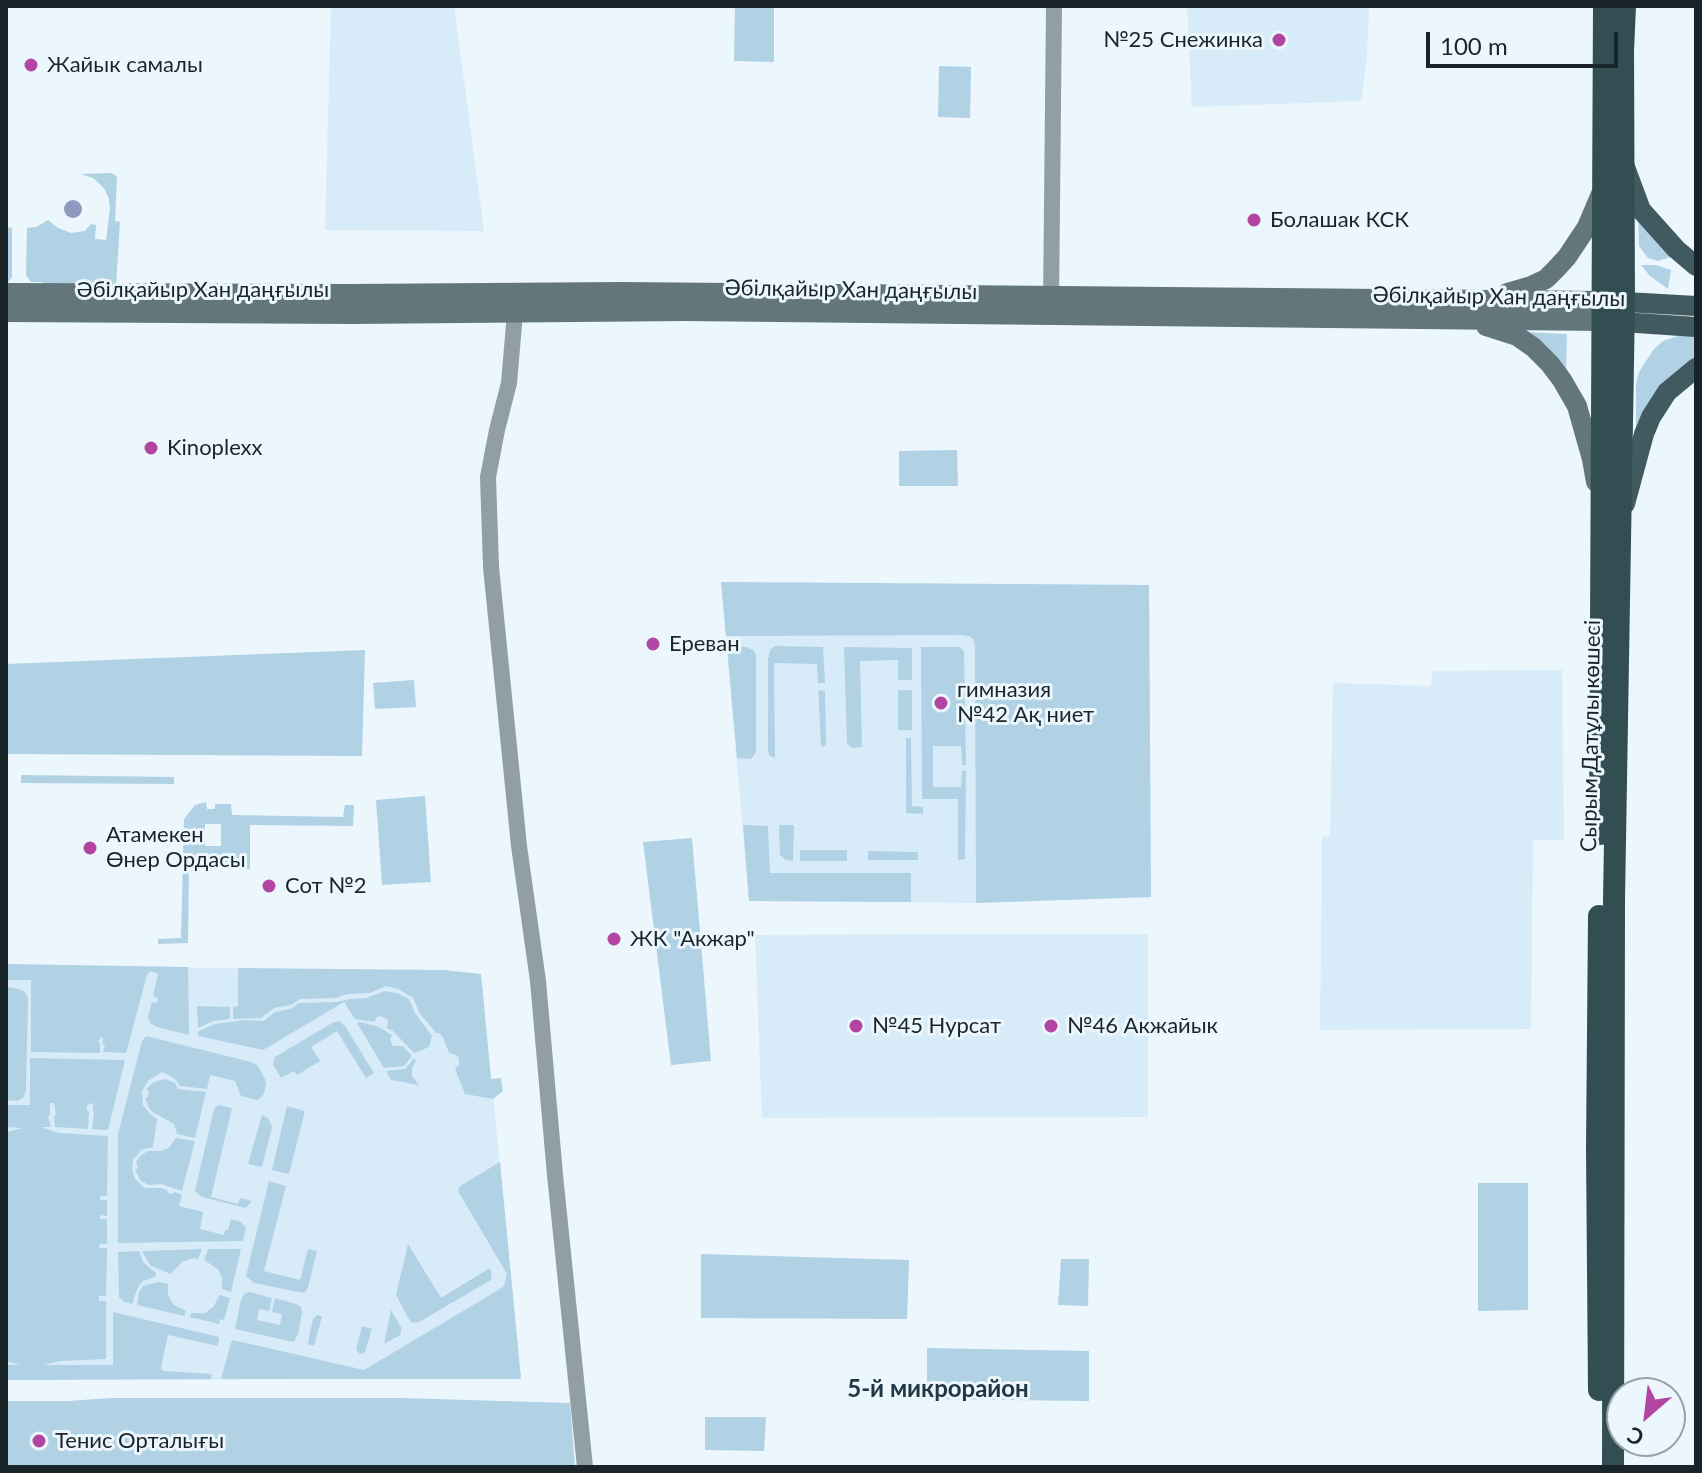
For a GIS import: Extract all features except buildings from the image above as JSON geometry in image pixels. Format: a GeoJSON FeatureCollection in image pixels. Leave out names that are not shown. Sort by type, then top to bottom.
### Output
{"type":"FeatureCollection","features":[{"type":"Feature","properties":{"kind":"highway","name":"Сырым Датұлы көшесі"},"geometry":{"type":"LineString","coordinates":[[1604,6],[1603,185],[1613,312]]}},
{"type":"Feature","properties":{"kind":"highway","name":"Сырым Датұлы көшесі"},"geometry":{"type":"LineString","coordinates":[[1606,1377],[1614,900],[1613,312],[1624,163],[1625,6]]}},
{"type":"Feature","properties":{"kind":"highway","name":"Сырым Датұлы көшесі"},"geometry":{"type":"LineString","coordinates":[[1599,1467],[1606,1387]]}},
{"type":"Feature","properties":{"kind":"main road"},"geometry":{"type":"LineString","coordinates":[[1624,163],[1641,210],[1696,266]]}},
{"type":"Feature","properties":{"kind":"main road"},"geometry":{"type":"LineString","coordinates":[[1459,310],[1546,279],[1578,242],[1595,210],[1603,185]]}},
{"type":"Feature","properties":{"kind":"main road","name":"Әбілқайыр Хан даңғылы"},"geometry":{"type":"LineString","coordinates":[[6,293],[350,294],[686,311],[1051,306],[1613,312],[1696,306]]}},
{"type":"Feature","properties":{"kind":"main road","name":"Әбілқайыр Хан даңғылы"},"geometry":{"type":"LineString","coordinates":[[6,312],[337,314],[513,302]]}},
{"type":"Feature","properties":{"kind":"main road"},"geometry":{"type":"LineString","coordinates":[[1459,310],[1517,336],[1533,347],[1562,380],[1577,406],[1611,519]]}},
{"type":"Feature","properties":{"kind":"main road","name":"Әбілқайыр Хан даңғылы"},"geometry":{"type":"LineString","coordinates":[[1613,312],[1696,327]]}},
{"type":"Feature","properties":{"kind":"main road"},"geometry":{"type":"LineString","coordinates":[[1611,519],[1651,417],[1667,392],[1696,368]]}},
{"type":"Feature","properties":{"kind":"street"},"geometry":{"type":"LineString","coordinates":[[1051,306],[1054,6]]}},
{"type":"Feature","properties":{"kind":"street"},"geometry":{"type":"LineString","coordinates":[[513,302],[509,383],[488,477],[491,567],[519,846],[538,981],[585,1467]]}},
{"type":"Feature","properties":{"kind":"shaded area"},"geometry":{"type":"Polygon","coordinates":[[[331,6],[454,6],[484,231],[325,230],[331,6]]]}},
{"type":"Feature","properties":{"kind":"shaded area"},"geometry":{"type":"Polygon","coordinates":[[[735,6],[774,6],[774,62],[734,61],[735,6]]]}},
{"type":"Feature","properties":{"kind":"shaded area","name":"№25 Снежинка"},"geometry":{"type":"Polygon","coordinates":[[[1187,6],[1369,6],[1361,101],[1192,107],[1187,6]]]}},
{"type":"Feature","properties":{"kind":"shaded area"},"geometry":{"type":"Polygon","coordinates":[[[939,66],[971,67],[970,118],[938,117],[939,66]]]}},
{"type":"Feature","properties":{"kind":"shaded area"},"geometry":{"type":"Polygon","coordinates":[[[112,173],[117,177],[115,221],[120,222],[116,287],[45,287],[42,282],[31,282],[26,275],[27,228],[48,220],[71,233],[85,231],[91,224],[96,225],[95,239],[106,240],[109,199],[104,188],[93,178],[81,174],[112,173]]]}},
{"type":"Feature","properties":{"kind":"shaded area"},"geometry":{"type":"Polygon","coordinates":[[[73,200],[82,209],[73,218],[64,209],[73,200]]]}},
{"type":"Feature","properties":{"kind":"shaded area"},"geometry":{"type":"Polygon","coordinates":[[[1638,214],[1671,257],[1658,261],[1648,258],[1639,246],[1638,214]]]}},
{"type":"Feature","properties":{"kind":"shaded area"},"geometry":{"type":"Polygon","coordinates":[[[6,227],[12,228],[12,277],[6,285],[6,227]]]}},
{"type":"Feature","properties":{"kind":"shaded area"},"geometry":{"type":"Polygon","coordinates":[[[1641,265],[1656,265],[1671,270],[1668,289],[1650,276],[1641,265]]]}},
{"type":"Feature","properties":{"kind":"shaded area"},"geometry":{"type":"Polygon","coordinates":[[[1523,332],[1567,334],[1566,371],[1523,332]]]}},
{"type":"Feature","properties":{"kind":"shaded area"},"geometry":{"type":"Polygon","coordinates":[[[1681,335],[1696,335],[1696,361],[1636,440],[1636,384],[1639,372],[1663,341],[1681,335]]]}},
{"type":"Feature","properties":{"kind":"shaded area"},"geometry":{"type":"Polygon","coordinates":[[[957,450],[958,486],[899,486],[899,451],[957,450]]]}},
{"type":"Feature","properties":{"kind":"shaded area","name":"гимназия №42 Ақ ниет"},"geometry":{"type":"Polygon","coordinates":[[[721,582],[1149,585],[1151,897],[972,903],[749,901],[721,582]]]}},
{"type":"Feature","properties":{"kind":"shaded area"},"geometry":{"type":"Polygon","coordinates":[[[721,582],[1149,585],[1151,897],[976,903],[973,639],[961,635],[726,636],[721,582]]]}},
{"type":"Feature","properties":{"kind":"shaded area"},"geometry":{"type":"Polygon","coordinates":[[[775,646],[823,647],[825,683],[818,685],[817,664],[774,663],[775,758],[769,755],[768,750],[768,659],[770,650],[775,646]]]}},
{"type":"Feature","properties":{"kind":"shaded area"},"geometry":{"type":"Polygon","coordinates":[[[727,647],[746,647],[756,655],[756,752],[751,759],[737,758],[727,647]]]}},
{"type":"Feature","properties":{"kind":"shaded area"},"geometry":{"type":"Polygon","coordinates":[[[844,647],[912,648],[912,680],[898,680],[898,660],[860,661],[862,747],[852,748],[847,744],[844,647]]]}},
{"type":"Feature","properties":{"kind":"shaded area"},"geometry":{"type":"Polygon","coordinates":[[[921,647],[959,647],[964,651],[966,765],[962,765],[961,746],[933,746],[933,787],[961,787],[962,771],[966,771],[965,859],[958,860],[958,799],[922,799],[921,647]]]}},
{"type":"Feature","properties":{"kind":"shaded area"},"geometry":{"type":"Polygon","coordinates":[[[365,650],[362,756],[6,754],[6,664],[365,650]]]}},
{"type":"Feature","properties":{"kind":"shaded area"},"geometry":{"type":"Polygon","coordinates":[[[1562,670],[1564,840],[1533,840],[1531,1029],[1320,1030],[1322,837],[1330,836],[1333,683],[1431,686],[1433,671],[1562,670]]]}},
{"type":"Feature","properties":{"kind":"shaded area"},"geometry":{"type":"Polygon","coordinates":[[[414,680],[416,707],[375,709],[373,683],[414,680]]]}},
{"type":"Feature","properties":{"kind":"shaded area"},"geometry":{"type":"Polygon","coordinates":[[[818,690],[825,691],[826,745],[821,747],[818,690]]]}},
{"type":"Feature","properties":{"kind":"shaded area"},"geometry":{"type":"Polygon","coordinates":[[[898,690],[912,690],[912,730],[898,730],[898,690]]]}},
{"type":"Feature","properties":{"kind":"shaded area"},"geometry":{"type":"Polygon","coordinates":[[[906,738],[911,738],[912,806],[923,807],[923,814],[906,813],[906,738]]]}},
{"type":"Feature","properties":{"kind":"shaded area"},"geometry":{"type":"Polygon","coordinates":[[[21,775],[174,777],[174,784],[21,783],[21,775]]]}},
{"type":"Feature","properties":{"kind":"shaded area"},"geometry":{"type":"Polygon","coordinates":[[[425,796],[431,882],[382,885],[376,800],[425,796]]]}},
{"type":"Feature","properties":{"kind":"shaded area"},"geometry":{"type":"Polygon","coordinates":[[[206,802],[207,809],[215,809],[215,804],[231,804],[232,815],[343,817],[345,805],[354,805],[353,826],[250,825],[250,869],[189,868],[188,943],[158,944],[158,939],[181,938],[184,819],[195,805],[206,802]],[[205,824],[205,846],[221,846],[221,824],[205,824]]]}},
{"type":"Feature","properties":{"kind":"shaded area"},"geometry":{"type":"Polygon","coordinates":[[[743,825],[768,826],[770,873],[911,873],[911,902],[749,901],[743,825]]]}},
{"type":"Feature","properties":{"kind":"shaded area"},"geometry":{"type":"Polygon","coordinates":[[[779,825],[794,825],[793,861],[780,855],[779,825]]]}},
{"type":"Feature","properties":{"kind":"shaded area"},"geometry":{"type":"Polygon","coordinates":[[[692,838],[711,1061],[671,1065],[643,842],[692,838]]]}},
{"type":"Feature","properties":{"kind":"shaded area"},"geometry":{"type":"Polygon","coordinates":[[[800,850],[847,850],[847,861],[800,861],[800,850]]]}},
{"type":"Feature","properties":{"kind":"shaded area"},"geometry":{"type":"Polygon","coordinates":[[[868,851],[918,852],[918,860],[868,860],[868,851]]]}},
{"type":"Feature","properties":{"kind":"shaded area"},"geometry":{"type":"Polygon","coordinates":[[[1148,934],[1148,1117],[762,1118],[755,935],[1148,934]]]}},
{"type":"Feature","properties":{"kind":"shaded area"},"geometry":{"type":"Polygon","coordinates":[[[6,964],[443,970],[481,974],[521,1379],[6,1380],[6,964]]]}},
{"type":"Feature","properties":{"kind":"shaded area"},"geometry":{"type":"Polygon","coordinates":[[[6,964],[188,967],[189,1035],[150,1023],[148,1017],[152,1002],[157,1003],[158,998],[153,996],[158,974],[151,971],[147,975],[126,1053],[103,1052],[105,1045],[101,1037],[98,1041],[100,1053],[31,1052],[31,980],[6,980],[6,964]]]}},
{"type":"Feature","properties":{"kind":"shaded area"},"geometry":{"type":"Polygon","coordinates":[[[238,968],[443,970],[481,974],[491,1079],[501,1078],[503,1091],[493,1099],[465,1094],[455,1069],[459,1058],[449,1053],[443,1037],[435,1033],[420,1014],[413,998],[398,989],[386,986],[370,993],[300,999],[291,1005],[274,1008],[261,1018],[233,1019],[233,1007],[238,1006],[238,968]]]}},
{"type":"Feature","properties":{"kind":"shaded area"},"geometry":{"type":"Polygon","coordinates":[[[6,987],[24,991],[28,998],[26,1091],[23,1098],[17,1101],[6,1100],[6,987]]]}},
{"type":"Feature","properties":{"kind":"shaded area"},"geometry":{"type":"Polygon","coordinates":[[[385,991],[409,999],[432,1036],[429,1047],[414,1053],[387,1028],[386,1018],[378,1016],[374,1022],[355,1019],[344,1002],[263,1050],[198,1036],[198,1032],[215,1024],[264,1021],[275,1012],[291,1009],[299,1003],[366,998],[385,991]]]}},
{"type":"Feature","properties":{"kind":"shaded area"},"geometry":{"type":"Polygon","coordinates":[[[197,1006],[230,1007],[230,1019],[213,1021],[198,1028],[197,1006]]]}},
{"type":"Feature","properties":{"kind":"shaded area"},"geometry":{"type":"Polygon","coordinates":[[[339,1021],[374,1073],[366,1078],[337,1031],[311,1047],[320,1061],[297,1075],[294,1071],[281,1078],[273,1064],[275,1057],[339,1021]]]}},
{"type":"Feature","properties":{"kind":"shaded area"},"geometry":{"type":"Polygon","coordinates":[[[357,1023],[379,1027],[392,1035],[390,1040],[393,1046],[403,1046],[412,1056],[404,1066],[384,1068],[357,1023]]]}},
{"type":"Feature","properties":{"kind":"shaded area"},"geometry":{"type":"Polygon","coordinates":[[[146,1036],[251,1062],[258,1066],[265,1079],[264,1094],[258,1100],[241,1096],[235,1081],[210,1075],[207,1089],[180,1086],[174,1078],[162,1072],[149,1080],[142,1091],[143,1105],[157,1119],[153,1147],[141,1150],[133,1160],[135,1179],[145,1188],[161,1188],[168,1193],[182,1195],[179,1206],[203,1212],[200,1229],[224,1235],[231,1219],[241,1222],[246,1228],[243,1241],[118,1243],[118,1134],[142,1041],[146,1036]]]}},
{"type":"Feature","properties":{"kind":"shaded area"},"geometry":{"type":"Polygon","coordinates":[[[30,1058],[125,1060],[108,1130],[92,1129],[94,1112],[91,1103],[87,1106],[88,1129],[55,1127],[54,1103],[50,1103],[48,1116],[51,1127],[41,1127],[59,1133],[108,1136],[107,1196],[100,1196],[101,1200],[107,1200],[107,1216],[100,1215],[100,1219],[107,1219],[107,1244],[100,1244],[99,1248],[107,1248],[106,1296],[99,1296],[99,1301],[106,1301],[106,1359],[60,1361],[44,1365],[113,1365],[113,1312],[219,1337],[218,1346],[168,1335],[161,1367],[163,1371],[212,1374],[211,1379],[6,1380],[6,1365],[20,1365],[6,1361],[6,1132],[23,1128],[6,1127],[6,1105],[30,1105],[30,1058]]]}},
{"type":"Feature","properties":{"kind":"shaded area"},"geometry":{"type":"Polygon","coordinates":[[[414,1058],[412,1076],[419,1085],[391,1080],[386,1071],[405,1069],[414,1058]]]}},
{"type":"Feature","properties":{"kind":"shaded area"},"geometry":{"type":"Polygon","coordinates":[[[165,1079],[175,1083],[178,1089],[206,1092],[195,1138],[177,1134],[174,1124],[151,1111],[148,1106],[145,1098],[149,1092],[146,1089],[154,1082],[165,1079]]]}},
{"type":"Feature","properties":{"kind":"shaded area"},"geometry":{"type":"Polygon","coordinates":[[[218,1105],[232,1108],[211,1197],[238,1204],[240,1198],[252,1201],[246,1208],[202,1197],[195,1191],[214,1109],[218,1105]]]}},
{"type":"Feature","properties":{"kind":"shaded area"},"geometry":{"type":"Polygon","coordinates":[[[287,1106],[305,1111],[289,1174],[272,1170],[287,1106]]]}},
{"type":"Feature","properties":{"kind":"shaded area"},"geometry":{"type":"Polygon","coordinates":[[[262,1115],[268,1118],[272,1127],[262,1167],[248,1164],[262,1115]]]}},
{"type":"Feature","properties":{"kind":"shaded area"},"geometry":{"type":"Polygon","coordinates":[[[176,1138],[195,1141],[182,1191],[141,1181],[135,1170],[140,1156],[148,1151],[169,1148],[176,1138]]]}},
{"type":"Feature","properties":{"kind":"shaded area"},"geometry":{"type":"Polygon","coordinates":[[[500,1162],[521,1379],[221,1379],[233,1340],[364,1370],[504,1286],[507,1274],[458,1191],[460,1186],[500,1162]]]}},
{"type":"Feature","properties":{"kind":"shaded area"},"geometry":{"type":"Polygon","coordinates":[[[269,1181],[286,1186],[264,1271],[300,1280],[308,1249],[317,1251],[304,1293],[254,1283],[246,1276],[269,1181]]]}},
{"type":"Feature","properties":{"kind":"shaded area"},"geometry":{"type":"Polygon","coordinates":[[[1478,1183],[1528,1183],[1528,1310],[1478,1311],[1478,1183]]]}},
{"type":"Feature","properties":{"kind":"shaded area"},"geometry":{"type":"Polygon","coordinates":[[[408,1244],[441,1298],[490,1268],[491,1280],[413,1323],[396,1295],[408,1244]]]}},
{"type":"Feature","properties":{"kind":"shaded area"},"geometry":{"type":"Polygon","coordinates":[[[202,1249],[198,1259],[182,1262],[171,1274],[151,1266],[143,1253],[143,1251],[202,1249]]]}},
{"type":"Feature","properties":{"kind":"shaded area"},"geometry":{"type":"Polygon","coordinates":[[[208,1249],[241,1249],[231,1292],[222,1289],[218,1269],[204,1260],[208,1249]]]}},
{"type":"Feature","properties":{"kind":"shaded area"},"geometry":{"type":"Polygon","coordinates":[[[139,1251],[143,1262],[156,1273],[155,1277],[139,1286],[133,1304],[119,1297],[118,1252],[139,1251]]]}},
{"type":"Feature","properties":{"kind":"shaded area"},"geometry":{"type":"Polygon","coordinates":[[[701,1254],[909,1260],[907,1319],[701,1318],[701,1254]]]}},
{"type":"Feature","properties":{"kind":"shaded area"},"geometry":{"type":"Polygon","coordinates":[[[1061,1259],[1089,1259],[1088,1306],[1058,1305],[1061,1259]]]}},
{"type":"Feature","properties":{"kind":"shaded area"},"geometry":{"type":"Polygon","coordinates":[[[158,1282],[168,1284],[170,1299],[186,1311],[184,1316],[137,1305],[143,1286],[158,1282]]]}},
{"type":"Feature","properties":{"kind":"shaded area"},"geometry":{"type":"Polygon","coordinates":[[[250,1292],[272,1298],[269,1311],[259,1309],[257,1320],[280,1325],[282,1314],[272,1312],[275,1298],[301,1307],[294,1342],[235,1329],[241,1300],[244,1294],[250,1292]]]}},
{"type":"Feature","properties":{"kind":"shaded area"},"geometry":{"type":"Polygon","coordinates":[[[220,1295],[230,1298],[224,1320],[220,1319],[219,1324],[190,1317],[191,1313],[205,1313],[220,1295]]]}},
{"type":"Feature","properties":{"kind":"shaded area"},"geometry":{"type":"Polygon","coordinates":[[[391,1310],[401,1332],[384,1344],[391,1310]]]}},
{"type":"Feature","properties":{"kind":"shaded area"},"geometry":{"type":"Polygon","coordinates":[[[317,1315],[322,1316],[314,1346],[308,1344],[313,1319],[317,1315]]]}},
{"type":"Feature","properties":{"kind":"shaded area"},"geometry":{"type":"Polygon","coordinates":[[[362,1326],[372,1329],[365,1352],[360,1354],[356,1350],[362,1326]]]}},
{"type":"Feature","properties":{"kind":"shaded area"},"geometry":{"type":"Polygon","coordinates":[[[927,1348],[1089,1351],[1089,1401],[927,1399],[927,1348]]]}},
{"type":"Feature","properties":{"kind":"shaded area"},"geometry":{"type":"Polygon","coordinates":[[[400,1398],[570,1403],[575,1467],[6,1467],[6,1401],[400,1398]]]}},
{"type":"Feature","properties":{"kind":"shaded area"},"geometry":{"type":"Polygon","coordinates":[[[705,1417],[766,1417],[764,1451],[705,1450],[705,1417]]]}},
{"type":"Feature","properties":{"kind":"place","name":"№25 Снежинка"},"geometry":{"type":"Point","coordinates":[1279,40]}},
{"type":"Feature","properties":{"kind":"place","name":"Жайык самалы"},"geometry":{"type":"Point","coordinates":[31,65]}},
{"type":"Feature","properties":{"kind":"place","name":"Болашак КСК"},"geometry":{"type":"Point","coordinates":[1254,220]}},
{"type":"Feature","properties":{"kind":"place","name":"Kinoplexx"},"geometry":{"type":"Point","coordinates":[151,448]}},
{"type":"Feature","properties":{"kind":"place","name":"Ереван"},"geometry":{"type":"Point","coordinates":[653,644]}},
{"type":"Feature","properties":{"kind":"place","name":"гимназия №42 Ақ ниет"},"geometry":{"type":"Point","coordinates":[941,703]}},
{"type":"Feature","properties":{"kind":"place","name":"Атамекен Өнер Ордасы"},"geometry":{"type":"Point","coordinates":[90,848]}},
{"type":"Feature","properties":{"kind":"place","name":"Сот №2"},"geometry":{"type":"Point","coordinates":[269,886]}},
{"type":"Feature","properties":{"kind":"place","name":"ЖК \"Акжар\""},"geometry":{"type":"Point","coordinates":[614,939]}},
{"type":"Feature","properties":{"kind":"place","name":"№45 Нурсат"},"geometry":{"type":"Point","coordinates":[856,1026]}},
{"type":"Feature","properties":{"kind":"place","name":"№46 Акжайык"},"geometry":{"type":"Point","coordinates":[1051,1026]}},
{"type":"Feature","properties":{"kind":"place","name":"Тенис Орталығы"},"geometry":{"type":"Point","coordinates":[39,1441]}},
{"type":"Feature","properties":{"kind":"district","name":"5-й микрорайон"},"geometry":{"type":"Point","coordinates":[938,1389]}}]}
